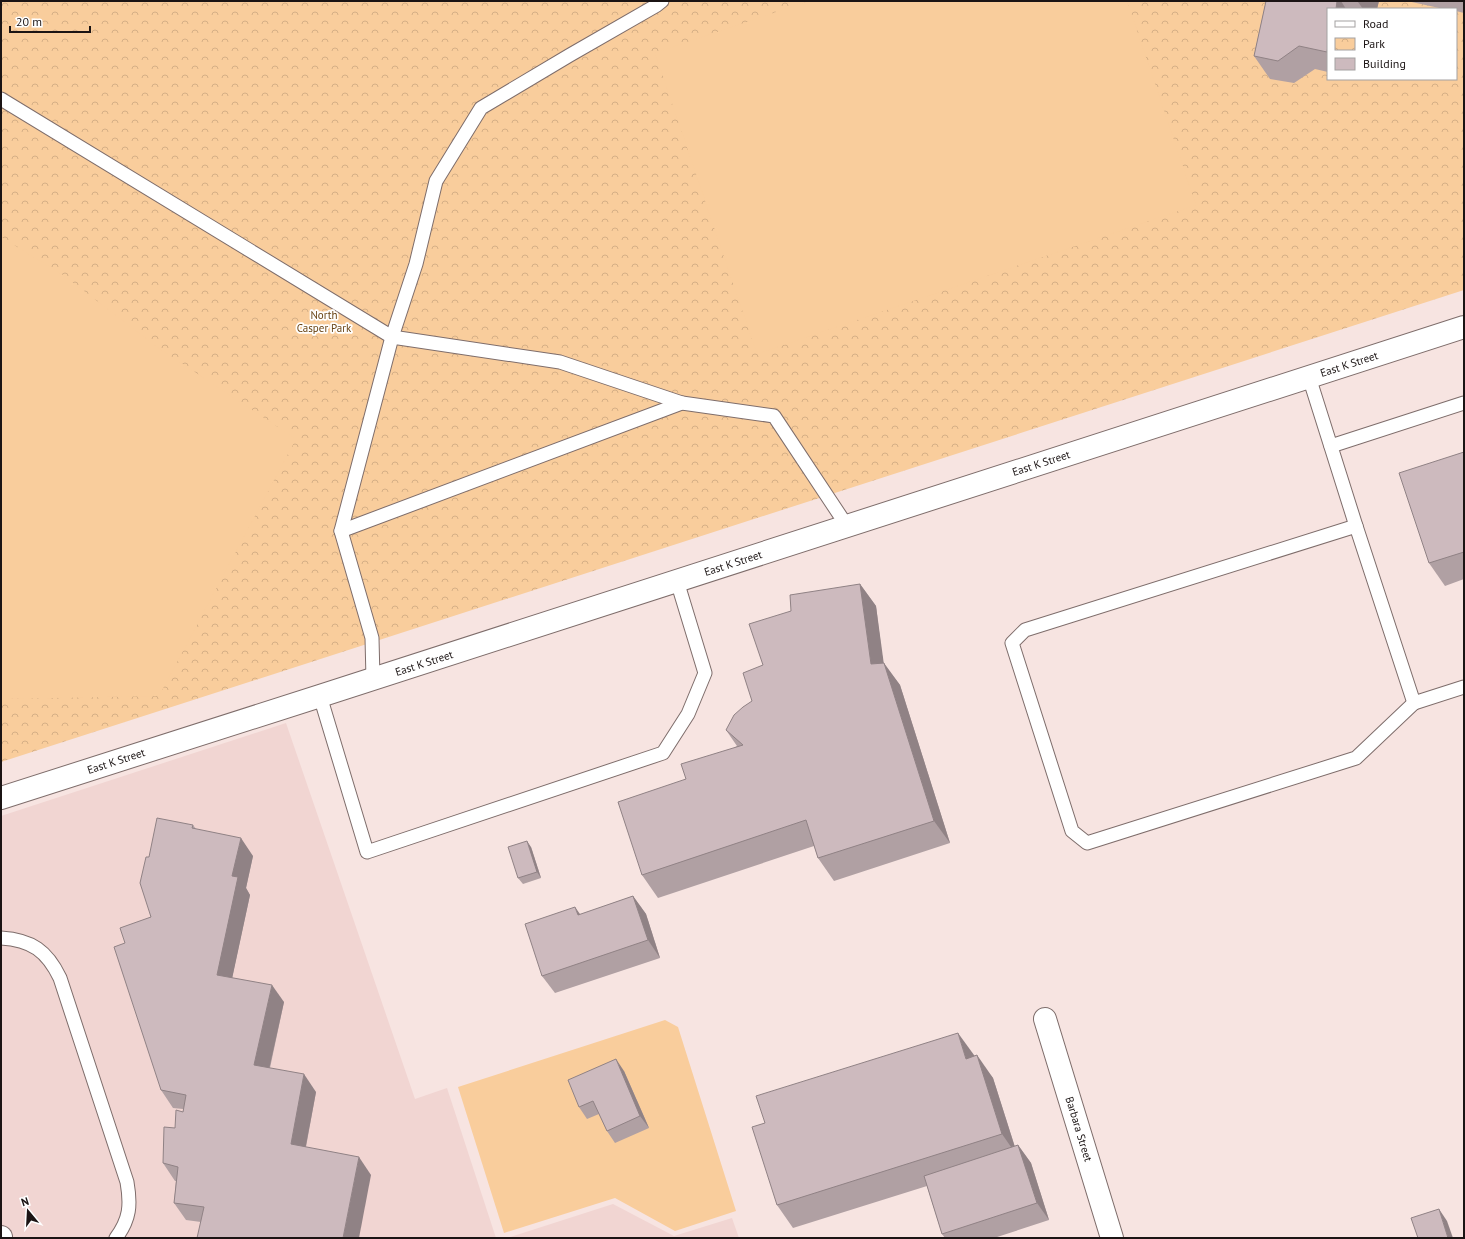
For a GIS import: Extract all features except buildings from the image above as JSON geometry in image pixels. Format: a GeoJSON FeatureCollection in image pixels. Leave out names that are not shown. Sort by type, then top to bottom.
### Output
{"type":"FeatureCollection","features":[{"type":"Feature","properties":{"kind":"street","name":"East K Street"},"geometry":{"type":"LineString","coordinates":[[1,798],[1464,327]]}},
{"type":"Feature","properties":{"kind":"street","name":"Barbara Street"},"geometry":{"type":"LineString","coordinates":[[1046,1019],[1112,1238]]}},
{"type":"Feature","properties":{"kind":"lane"},"geometry":{"type":"LineString","coordinates":[[373,679],[372,638],[340,531],[392,337],[416,264],[436,181],[480,108],[657,6],[662,1]]}},
{"type":"Feature","properties":{"kind":"lane"},"geometry":{"type":"LineString","coordinates":[[1,99],[392,337],[560,362],[682,403],[774,416],[847,526]]}},
{"type":"Feature","properties":{"kind":"lane"},"geometry":{"type":"LineString","coordinates":[[1309,377],[1414,703]]}},
{"type":"Feature","properties":{"kind":"lane"},"geometry":{"type":"LineString","coordinates":[[340,531],[682,403]]}},
{"type":"Feature","properties":{"kind":"lane"},"geometry":{"type":"LineString","coordinates":[[1331,446],[1464,403]]}},
{"type":"Feature","properties":{"kind":"lane"},"geometry":{"type":"LineString","coordinates":[[1356,526],[1025,630],[1012,644],[1072,831],[1087,843],[1356,758],[1414,703],[1464,687]]}},
{"type":"Feature","properties":{"kind":"lane"},"geometry":{"type":"LineString","coordinates":[[320,696],[367,852],[662,753],[688,714],[705,673],[677,581]]}},
{"type":"Feature","properties":{"kind":"lane"},"geometry":{"type":"LineString","coordinates":[[1,938],[16,939],[31,944],[44,953],[54,965],[60,978],[127,1182],[130,1198],[128,1213],[124,1228],[116,1238]]}},
{"type":"Feature","properties":{"kind":"shaded area"},"geometry":{"type":"Polygon","coordinates":[[[286,723],[415,1099],[447,1088],[496,1238],[1,1238],[1,816],[286,723]]]}},
{"type":"Feature","properties":{"kind":"shaded area"},"geometry":{"type":"Polygon","coordinates":[[[613,1204],[674,1236],[732,1218],[739,1238],[507,1238],[613,1204]]]}},
{"type":"Feature","properties":{"kind":"green space","name":"North Casper Park"},"geometry":{"type":"Polygon","coordinates":[[[1,1],[1464,1],[1464,290],[1,762],[1,1]]]}},
{"type":"Feature","properties":{"kind":"green space"},"geometry":{"type":"Polygon","coordinates":[[[809,1],[1127,1],[1196,205],[757,354],[655,53],[809,1]]]}},
{"type":"Feature","properties":{"kind":"green space"},"geometry":{"type":"Polygon","coordinates":[[[1,237],[63,275],[160,349],[296,439],[159,696],[1,699],[1,237]]]}},
{"type":"Feature","properties":{"kind":"green space"},"geometry":{"type":"Polygon","coordinates":[[[665,1020],[678,1027],[736,1211],[675,1231],[615,1198],[504,1233],[458,1087],[665,1020]]]}}]}
